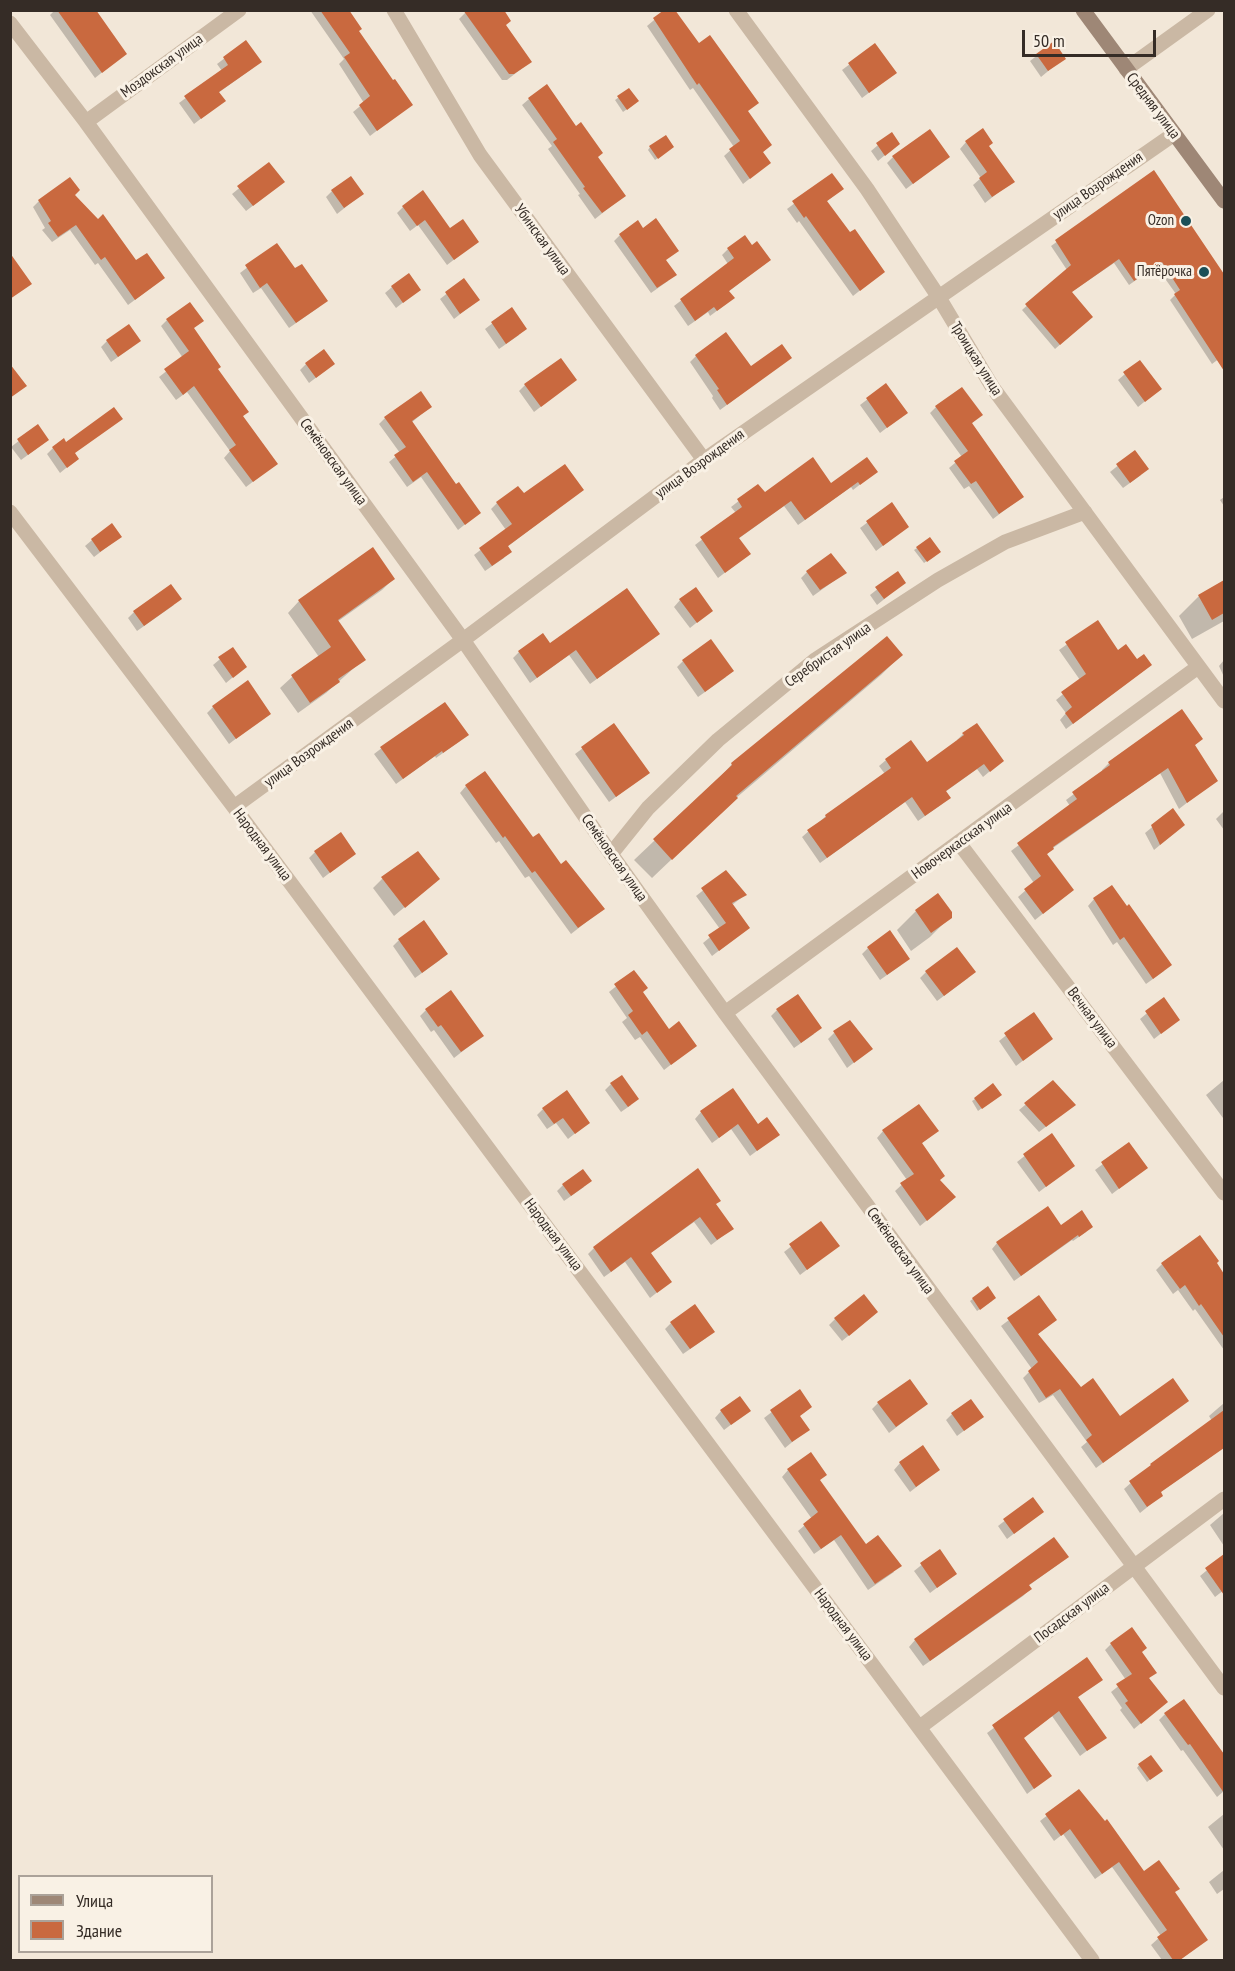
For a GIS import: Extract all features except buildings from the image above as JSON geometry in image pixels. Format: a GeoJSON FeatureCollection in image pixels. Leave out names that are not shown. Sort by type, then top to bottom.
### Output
{"type":"FeatureCollection","features":[{"type":"Feature","properties":{"kind":"street","name":"Моздокская улица"},"geometry":{"type":"LineString","coordinates":[[86,123],[239,10]]}},
{"type":"Feature","properties":{"kind":"street","name":"Убинская улица"},"geometry":{"type":"LineString","coordinates":[[394,10],[480,155],[704,460]]}},
{"type":"Feature","properties":{"kind":"street","name":"Троицкая улица"},"geometry":{"type":"LineString","coordinates":[[736,10],[867,189],[938,296],[993,388],[1224,701]]}},
{"type":"Feature","properties":{"kind":"street","name":"Средняя улица"},"geometry":{"type":"LineString","coordinates":[[1083,10],[1224,201]]}},
{"type":"Feature","properties":{"kind":"street"},"geometry":{"type":"LineString","coordinates":[[1126,69],[1208,10]]}},
{"type":"Feature","properties":{"kind":"street","name":"Семёновская улица"},"geometry":{"type":"LineString","coordinates":[[10,23],[86,123],[463,640],[611,854],[725,1013],[1224,1688]]}},
{"type":"Feature","properties":{"kind":"street","name":"улица Возрождения"},"geometry":{"type":"LineString","coordinates":[[234,807],[704,460],[1174,134]]}},
{"type":"Feature","properties":{"kind":"street","name":"Народная улица"},"geometry":{"type":"LineString","coordinates":[[10,512],[234,807],[1092,1960]]}},
{"type":"Feature","properties":{"kind":"street","name":"Серебристая улица"},"geometry":{"type":"LineString","coordinates":[[611,854],[648,808],[718,740],[815,660],[938,580],[1005,542],[1085,512]]}},
{"type":"Feature","properties":{"kind":"street","name":"Новочеркасская улица"},"geometry":{"type":"LineString","coordinates":[[725,1013],[1198,667]]}},
{"type":"Feature","properties":{"kind":"street","name":"Вечная улица"},"geometry":{"type":"LineString","coordinates":[[959,843],[1224,1193]]}},
{"type":"Feature","properties":{"kind":"street","name":"Посадская улица"},"geometry":{"type":"LineString","coordinates":[[920,1727],[1224,1499]]}},
{"type":"Feature","properties":{"kind":"place","name":"Ozon"},"geometry":{"type":"Point","coordinates":[1186,221]}},
{"type":"Feature","properties":{"kind":"place","name":"Пятёрочка"},"geometry":{"type":"Point","coordinates":[1204,272]}}]}
